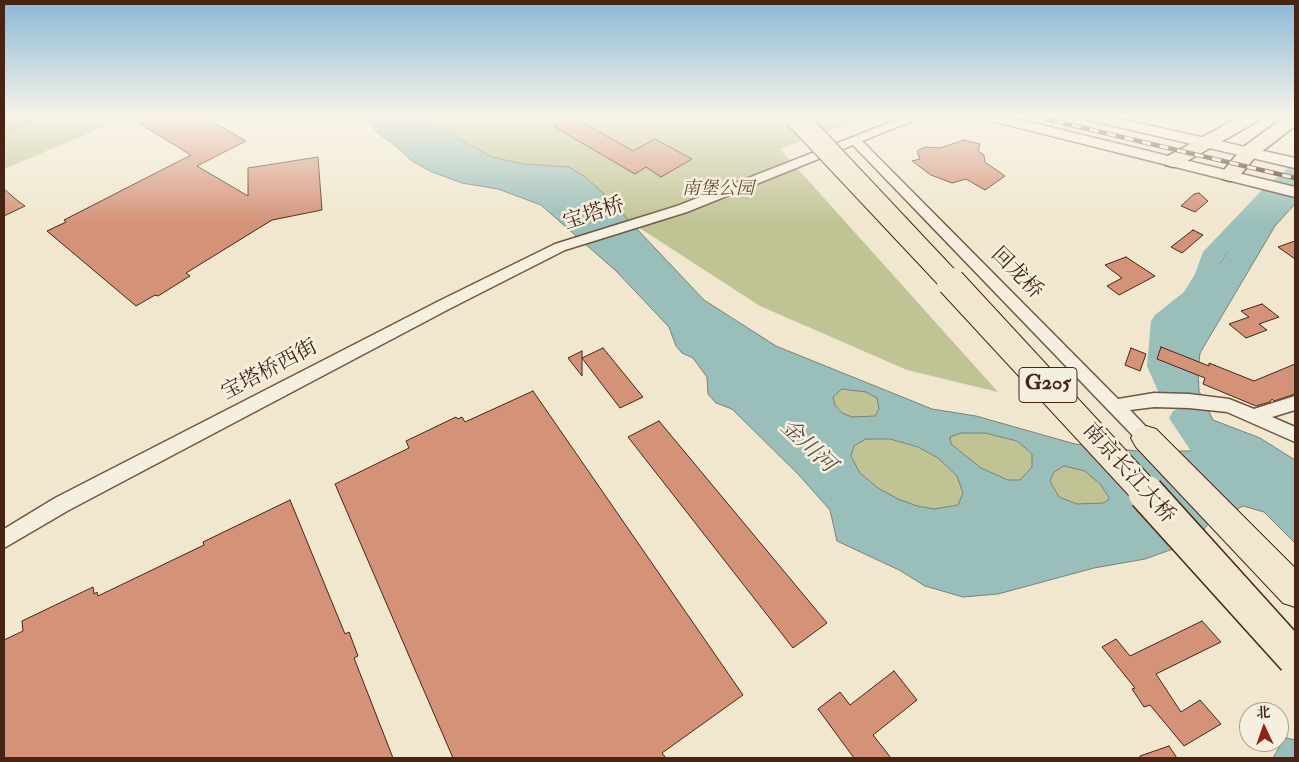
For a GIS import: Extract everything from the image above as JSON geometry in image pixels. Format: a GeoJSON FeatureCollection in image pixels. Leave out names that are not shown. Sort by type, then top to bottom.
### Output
{"type":"FeatureCollection","features":[{"type":"Feature","properties":{"kind":"highway","name":"南京长江大桥"},"geometry":{"type":"LineString","coordinates":[[829,153],[1054,392],[1295,658]]}},
{"type":"Feature","properties":{"kind":"highway","name":"南京长江大桥"},"geometry":{"type":"LineString","coordinates":[[845,153],[1295,631]]}},
{"type":"Feature","properties":{"kind":"highway"},"geometry":{"type":"LineString","coordinates":[[1146,438],[1295,591]]}},
{"type":"Feature","properties":{"kind":"main road"},"geometry":{"type":"LineString","coordinates":[[1173,161],[1187,153]]}},
{"type":"Feature","properties":{"kind":"main road"},"geometry":{"type":"LineString","coordinates":[[1231,175],[1254,153]]}},
{"type":"Feature","properties":{"kind":"street","name":"宝塔桥"},"geometry":{"type":"LineString","coordinates":[[560,247],[682,209],[826,153]]}},
{"type":"Feature","properties":{"kind":"street","name":"回龙桥"},"geometry":{"type":"LineString","coordinates":[[866,153],[1146,438]]}},
{"type":"Feature","properties":{"kind":"street"},"geometry":{"type":"LineString","coordinates":[[1138,153],[1295,192]]}},
{"type":"Feature","properties":{"kind":"street"},"geometry":{"type":"LineString","coordinates":[[1254,153],[1295,163]]}},
{"type":"Feature","properties":{"kind":"street","name":"宝塔桥西街"},"geometry":{"type":"LineString","coordinates":[[4,539],[62,504],[197,433],[560,247]]}},
{"type":"Feature","properties":{"kind":"street"},"geometry":{"type":"LineString","coordinates":[[1116,406],[1154,400],[1189,400],[1229,406],[1295,435]]}},
{"type":"Feature","properties":{"kind":"street"},"geometry":{"type":"LineString","coordinates":[[1254,416],[1295,403]]}},
{"type":"Feature","properties":{"kind":"green space"},"geometry":{"type":"Polygon","coordinates":[[[4,153],[43,153],[4,169],[4,153]]]}},
{"type":"Feature","properties":{"kind":"green space","name":"南堡公园"},"geometry":{"type":"Polygon","coordinates":[[[476,153],[783,153],[998,392],[907,370],[760,306],[607,207],[476,153]]]}},
{"type":"Feature","properties":{"kind":"green space"},"geometry":{"type":"Polygon","coordinates":[[[842,389],[866,392],[877,398],[879,409],[875,416],[852,417],[842,413],[835,405],[833,397],[842,389]]]}},
{"type":"Feature","properties":{"kind":"green space"},"geometry":{"type":"Polygon","coordinates":[[[961,433],[985,433],[1017,441],[1032,454],[1032,467],[1020,480],[1008,480],[981,468],[951,444],[949,437],[961,433]]]}},
{"type":"Feature","properties":{"kind":"green space"},"geometry":{"type":"Polygon","coordinates":[[[866,439],[890,439],[918,447],[938,458],[957,476],[964,493],[958,505],[934,509],[907,505],[881,491],[860,473],[851,456],[854,446],[866,439]]]}},
{"type":"Feature","properties":{"kind":"green space"},"geometry":{"type":"Polygon","coordinates":[[[1064,466],[1085,471],[1101,485],[1109,499],[1098,506],[1077,504],[1059,497],[1050,481],[1054,472],[1064,466]]]}},
{"type":"Feature","properties":{"kind":"water","name":"金川河"},"geometry":{"type":"Polygon","coordinates":[[[403,153],[484,153],[492,157],[523,164],[569,167],[584,176],[603,193],[704,300],[776,346],[932,409],[976,416],[1075,444],[1137,451],[1190,451],[1192,448],[1195,438],[1192,427],[1174,394],[1164,360],[1164,341],[1172,323],[1213,273],[1234,242],[1250,226],[1295,169],[1295,204],[1275,226],[1200,353],[1198,372],[1199,391],[1213,420],[1260,438],[1295,460],[1295,543],[1264,512],[1243,506],[1207,525],[1198,540],[1145,559],[1094,568],[998,594],[963,597],[925,586],[899,570],[837,541],[830,510],[798,474],[732,409],[716,403],[708,394],[707,377],[693,358],[682,353],[676,346],[669,327],[616,271],[541,205],[498,189],[462,183],[432,172],[412,161],[403,153]],[[842,389],[833,397],[835,405],[842,413],[852,417],[875,416],[879,409],[877,398],[866,392],[842,389]],[[961,433],[950,437],[951,444],[981,468],[1008,480],[1020,480],[1032,467],[1032,454],[1017,441],[985,433],[961,433]],[[866,439],[854,446],[851,456],[860,473],[878,488],[898,499],[917,506],[934,509],[958,505],[963,493],[957,476],[938,458],[918,447],[890,439],[866,439]],[[1064,466],[1054,472],[1050,481],[1059,497],[1077,504],[1103,503],[1108,500],[1109,498],[1101,485],[1085,471],[1064,466]]]}},
{"type":"Feature","properties":{"kind":"water"},"geometry":{"type":"Polygon","coordinates":[[[1289,738],[1295,740],[1295,758],[1273,758],[1276,752],[1289,752],[1289,738]]]}},
{"type":"Feature","properties":{"kind":"building"},"geometry":{"type":"Polygon","coordinates":[[[187,153],[223,153],[197,166],[248,196],[248,168],[318,157],[322,210],[272,220],[186,273],[190,276],[158,296],[155,295],[136,306],[47,231],[66,222],[64,220],[191,155],[187,153]]]}},
{"type":"Feature","properties":{"kind":"building"},"geometry":{"type":"Polygon","coordinates":[[[598,153],[680,153],[692,159],[661,177],[646,167],[635,174],[598,153]]]}},
{"type":"Feature","properties":{"kind":"building"},"geometry":{"type":"Polygon","coordinates":[[[918,153],[980,153],[984,155],[985,162],[1005,176],[985,190],[966,179],[952,183],[931,175],[912,161],[920,159],[918,153]]]}},
{"type":"Feature","properties":{"kind":"building"},"geometry":{"type":"Polygon","coordinates":[[[4,189],[18,201],[25,206],[4,216],[4,189]]]}},
{"type":"Feature","properties":{"kind":"building"},"geometry":{"type":"Polygon","coordinates":[[[1199,193],[1208,201],[1195,212],[1181,206],[1194,194],[1199,193]]]}},
{"type":"Feature","properties":{"kind":"building"},"geometry":{"type":"Polygon","coordinates":[[[1193,230],[1203,235],[1182,253],[1171,247],[1193,230]]]}},
{"type":"Feature","properties":{"kind":"building"},"geometry":{"type":"Polygon","coordinates":[[[1295,241],[1295,259],[1278,247],[1295,241]]]}},
{"type":"Feature","properties":{"kind":"building"},"geometry":{"type":"Polygon","coordinates":[[[1126,257],[1155,276],[1119,295],[1107,286],[1122,278],[1105,265],[1126,257]]]}},
{"type":"Feature","properties":{"kind":"building"},"geometry":{"type":"Polygon","coordinates":[[[1262,304],[1279,317],[1259,324],[1267,330],[1246,338],[1229,324],[1249,317],[1241,311],[1262,304]]]}},
{"type":"Feature","properties":{"kind":"building"},"geometry":{"type":"Polygon","coordinates":[[[1161,347],[1254,381],[1295,364],[1295,394],[1274,401],[1272,399],[1270,402],[1256,406],[1203,384],[1205,378],[1157,359],[1161,347]]]}},
{"type":"Feature","properties":{"kind":"building"},"geometry":{"type":"Polygon","coordinates":[[[603,348],[643,397],[620,408],[582,358],[603,348]]]}},
{"type":"Feature","properties":{"kind":"building"},"geometry":{"type":"Polygon","coordinates":[[[1131,348],[1146,354],[1140,371],[1125,365],[1131,348]]]}},
{"type":"Feature","properties":{"kind":"building"},"geometry":{"type":"Polygon","coordinates":[[[582,351],[582,376],[568,358],[582,351]]]}},
{"type":"Feature","properties":{"kind":"building"},"geometry":{"type":"Polygon","coordinates":[[[533,391],[743,695],[662,753],[666,758],[453,758],[335,484],[409,448],[406,441],[456,417],[458,419],[462,417],[465,422],[533,391]]]}},
{"type":"Feature","properties":{"kind":"building"},"geometry":{"type":"Polygon","coordinates":[[[659,421],[827,623],[793,648],[628,437],[659,421]]]}},
{"type":"Feature","properties":{"kind":"building"},"geometry":{"type":"Polygon","coordinates":[[[290,500],[345,634],[349,632],[358,656],[354,658],[393,758],[4,758],[4,640],[23,631],[22,621],[93,587],[94,594],[97,592],[98,596],[204,545],[203,542],[290,500]]]}},
{"type":"Feature","properties":{"kind":"building"},"geometry":{"type":"Polygon","coordinates":[[[1202,621],[1221,642],[1156,674],[1181,712],[1200,700],[1221,724],[1184,746],[1150,705],[1144,707],[1132,689],[1135,688],[1102,647],[1116,639],[1130,656],[1202,621]]]}},
{"type":"Feature","properties":{"kind":"building"},"geometry":{"type":"Polygon","coordinates":[[[894,671],[917,700],[873,735],[891,758],[854,758],[818,709],[840,692],[850,705],[894,671]]]}},
{"type":"Feature","properties":{"kind":"building"},"geometry":{"type":"Polygon","coordinates":[[[1169,746],[1177,758],[1140,758],[1140,756],[1169,746]]]}},
{"type":"Feature","properties":{"kind":"waterway"},"geometry":{"type":"LineString","coordinates":[[1170,391],[1159,366],[1163,321],[1192,298],[1206,274],[1211,257],[1267,196],[1295,172]]}},
{"type":"Feature","properties":{"kind":"waterway"},"geometry":{"type":"LineString","coordinates":[[1182,418],[1200,443],[1215,459]]}},
{"type":"Feature","properties":{"kind":"railway"},"geometry":{"type":"LineString","coordinates":[[1187,153],[1295,178]]}}]}
